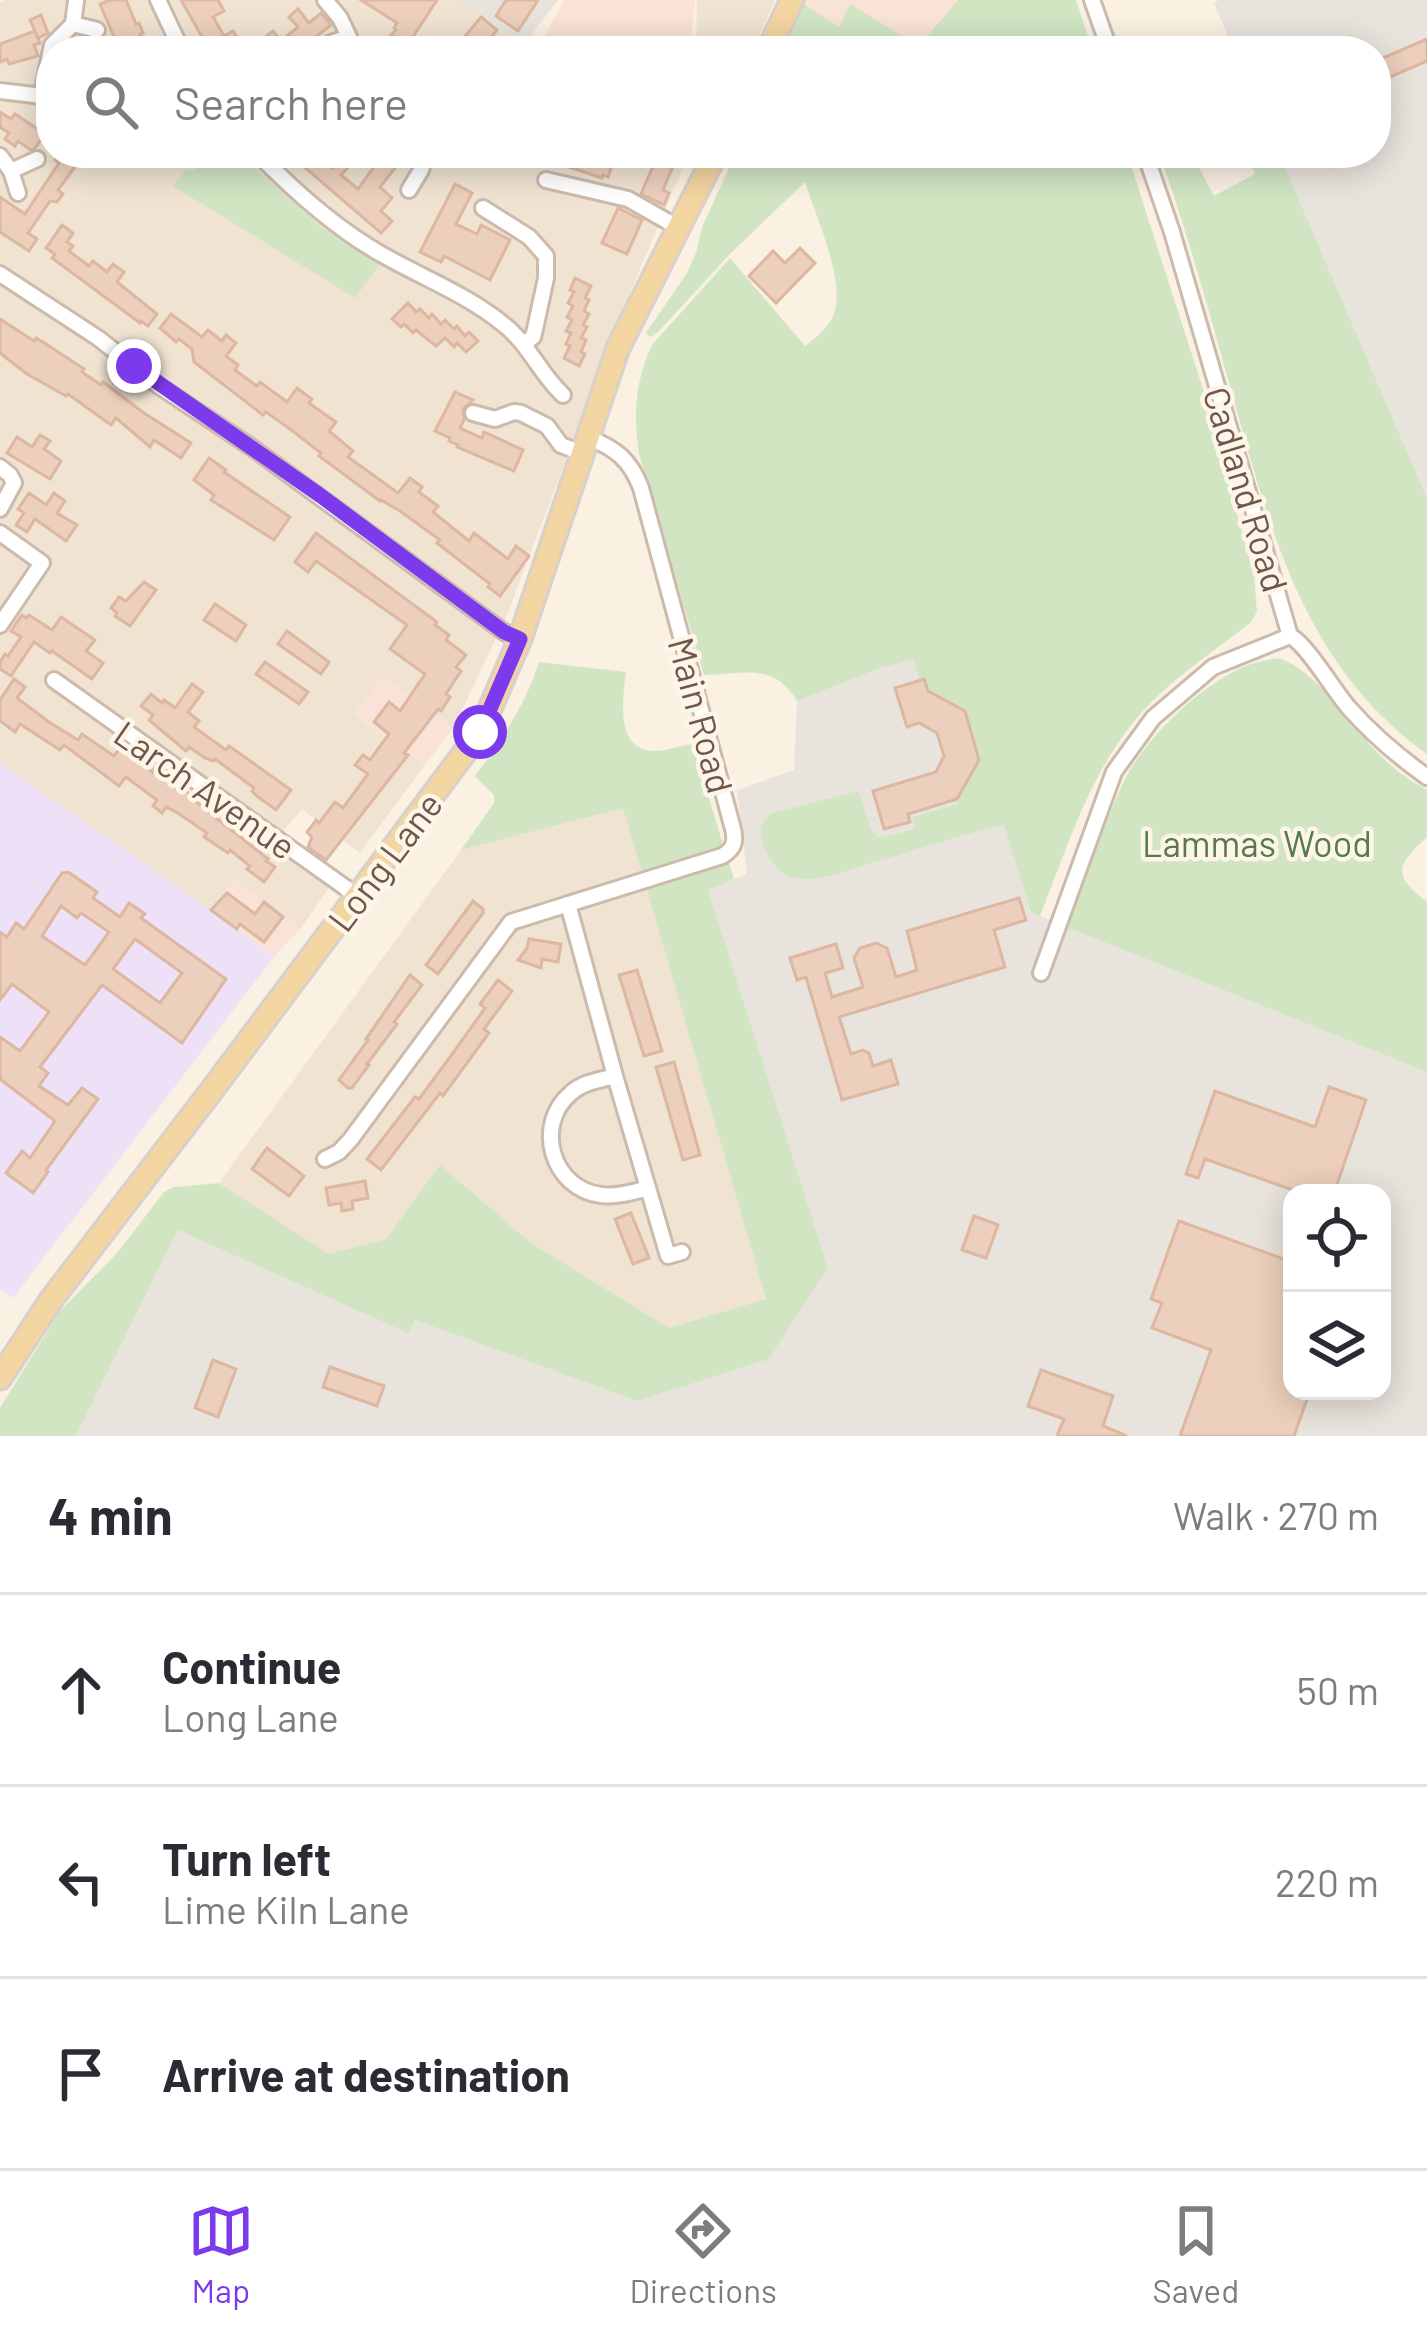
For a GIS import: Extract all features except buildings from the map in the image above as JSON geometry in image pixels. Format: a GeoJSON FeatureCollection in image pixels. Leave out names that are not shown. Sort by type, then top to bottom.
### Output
{"type":"FeatureCollection","features":[{"type":"Feature","properties":{"kind":"main road"},"geometry":{"type":"LineString","coordinates":[[775,36],[792,0]]}},
{"type":"Feature","properties":{"kind":"main road","name":"Long Lane"},"geometry":{"type":"LineString","coordinates":[[0,1378],[51,1300],[480,732],[520,639],[618,348],[709,168]]}},
{"type":"Feature","properties":{"kind":"street"},"geometry":{"type":"LineString","coordinates":[[158,0],[175,36]]}},
{"type":"Feature","properties":{"kind":"street"},"geometry":{"type":"LineString","coordinates":[[325,0],[349,36]]}},
{"type":"Feature","properties":{"kind":"street"},"geometry":{"type":"LineString","coordinates":[[1092,0],[1105,36]]}},
{"type":"Feature","properties":{"kind":"street"},"geometry":{"type":"LineString","coordinates":[[61,36],[73,24],[76,2]]}},
{"type":"Feature","properties":{"kind":"street"},"geometry":{"type":"LineString","coordinates":[[73,24],[97,29]]}},
{"type":"Feature","properties":{"kind":"street"},"geometry":{"type":"LineString","coordinates":[[0,91],[36,96]]}},
{"type":"Feature","properties":{"kind":"street"},"geometry":{"type":"LineString","coordinates":[[0,156],[18,193]]}},
{"type":"Feature","properties":{"kind":"street"},"geometry":{"type":"LineString","coordinates":[[11,171],[36,159]]}},
{"type":"Feature","properties":{"kind":"street"},"geometry":{"type":"LineString","coordinates":[[273,168],[365,245],[500,321],[525,343],[563,395]]}},
{"type":"Feature","properties":{"kind":"street"},"geometry":{"type":"LineString","coordinates":[[409,190],[421,168]]}},
{"type":"Feature","properties":{"kind":"street","name":"Cadland Road"},"geometry":{"type":"LineString","coordinates":[[1149,168],[1290,636],[1299,640],[1353,713],[1427,777]]}},
{"type":"Feature","properties":{"kind":"street"},"geometry":{"type":"LineString","coordinates":[[546,180],[628,199],[679,228]]}},
{"type":"Feature","properties":{"kind":"street"},"geometry":{"type":"LineString","coordinates":[[482,208],[529,237],[546,256],[548,268],[536,329],[525,343]]}},
{"type":"Feature","properties":{"kind":"street"},"geometry":{"type":"LineString","coordinates":[[0,274],[98,338],[159,386],[520,639]]}},
{"type":"Feature","properties":{"kind":"street"},"geometry":{"type":"LineString","coordinates":[[473,413],[497,418],[517,412],[547,426],[561,445],[585,445]]}},
{"type":"Feature","properties":{"kind":"street","name":"Main Road"},"geometry":{"type":"LineString","coordinates":[[568,904],[722,856],[735,843],[641,488],[620,453],[585,445]]}},
{"type":"Feature","properties":{"kind":"street"},"geometry":{"type":"LineString","coordinates":[[0,467],[14,483],[0,509]]}},
{"type":"Feature","properties":{"kind":"street"},"geometry":{"type":"LineString","coordinates":[[0,533],[42,562],[0,626]]}},
{"type":"Feature","properties":{"kind":"street"},"geometry":{"type":"LineString","coordinates":[[1041,974],[1114,772],[1153,718],[1213,667],[1290,636]]}},
{"type":"Feature","properties":{"kind":"street","name":"Larch Avenue"},"geometry":{"type":"LineString","coordinates":[[54,680],[357,899]]}},
{"type":"Feature","properties":{"kind":"street"},"geometry":{"type":"LineString","coordinates":[[325,1159],[351,1139],[506,926],[568,904],[668,1256]]}},
{"type":"Feature","properties":{"kind":"street"},"geometry":{"type":"LineString","coordinates":[[616,1076],[584,1084],[562,1102],[552,1123],[552,1153],[560,1171],[584,1191],[613,1196],[648,1188]]}},
{"type":"Feature","properties":{"kind":"shaded area"},"geometry":{"type":"Polygon","coordinates":[[[452,0],[483,15],[508,36],[36,36],[36,168],[683,168],[619,319],[507,615],[453,729],[384,677],[354,713],[424,766],[360,853],[302,809],[277,839],[333,882],[301,928],[234,880],[211,910],[0,763],[0,3],[452,0]]]}},
{"type":"Feature","properties":{"kind":"shaded area"},"geometry":{"type":"Polygon","coordinates":[[[452,0],[558,0],[530,36],[508,36],[452,0]]]}},
{"type":"Feature","properties":{"kind":"shaded area"},"geometry":{"type":"Polygon","coordinates":[[[565,0],[695,0],[691,36],[545,36],[565,0]]]}},
{"type":"Feature","properties":{"kind":"shaded area"},"geometry":{"type":"Polygon","coordinates":[[[697,0],[775,0],[759,36],[696,36],[697,0]]]}},
{"type":"Feature","properties":{"kind":"shaded area"},"geometry":{"type":"Polygon","coordinates":[[[805,0],[966,0],[940,36],[846,36],[803,4],[805,0]]]}},
{"type":"Feature","properties":{"kind":"shaded area"},"geometry":{"type":"Polygon","coordinates":[[[1427,0],[1427,498],[1285,168],[1391,168],[1391,36],[1228,36],[1214,3],[1427,0]]]}},
{"type":"Feature","properties":{"kind":"shaded area"},"geometry":{"type":"Polygon","coordinates":[[[951,647],[1031,912],[1427,1072],[1427,1436],[76,1436],[178,1230],[407,1332],[415,1320],[637,1401],[828,1266],[707,889],[747,874],[737,790],[794,770],[797,701],[951,647]]]}},
{"type":"Feature","properties":{"kind":"shaded area"},"geometry":{"type":"Polygon","coordinates":[[[383,676],[453,729],[424,766],[354,712],[383,676]]]}},
{"type":"Feature","properties":{"kind":"shaded area"},"geometry":{"type":"Polygon","coordinates":[[[0,763],[274,957],[13,1298],[0,1289],[0,763]]]}},
{"type":"Feature","properties":{"kind":"shaded area"},"geometry":{"type":"Polygon","coordinates":[[[623,807],[766,1299],[669,1328],[531,1243],[440,1166],[386,1239],[329,1254],[219,1183],[461,850],[623,807]]]}},
{"type":"Feature","properties":{"kind":"shaded area"},"geometry":{"type":"Polygon","coordinates":[[[234,880],[301,928],[274,957],[211,910],[234,880]]]}},
{"type":"Feature","properties":{"kind":"green space"},"geometry":{"type":"Polygon","coordinates":[[[958,0],[1076,0],[1088,36],[927,36],[958,0]]]}},
{"type":"Feature","properties":{"kind":"green space"},"geometry":{"type":"Polygon","coordinates":[[[803,4],[839,27],[850,4],[903,36],[789,36],[803,4]]]}},
{"type":"Feature","properties":{"kind":"green space"},"geometry":{"type":"Polygon","coordinates":[[[255,168],[321,227],[379,265],[355,298],[173,186],[185,171],[255,168]]]}},
{"type":"Feature","properties":{"kind":"green space"},"geometry":{"type":"Polygon","coordinates":[[[729,168],[1132,168],[1203,389],[1254,576],[1257,612],[1250,623],[1162,692],[1120,740],[1081,813],[1040,916],[1031,912],[1004,825],[813,879],[784,874],[766,851],[762,827],[772,813],[858,791],[871,830],[879,838],[915,829],[913,817],[958,804],[979,760],[965,712],[923,692],[913,659],[797,701],[779,680],[768,675],[704,675],[639,454],[637,398],[646,359],[652,345],[730,258],[805,346],[830,321],[837,296],[832,263],[805,182],[650,337],[646,333],[687,273],[729,168]]]}},
{"type":"Feature","properties":{"kind":"green space"},"geometry":{"type":"Polygon","coordinates":[[[1164,168],[1199,168],[1214,196],[1255,174],[1252,168],[1285,168],[1427,498],[1427,754],[1385,719],[1350,679],[1297,591],[1261,493],[1164,168]]]}},
{"type":"Feature","properties":{"kind":"green space","name":"Lammas Wood"},"geometry":{"type":"Polygon","coordinates":[[[1278,658],[1307,674],[1386,761],[1427,790],[1427,837],[1402,870],[1408,884],[1427,902],[1427,1072],[1067,927],[1116,799],[1146,747],[1178,712],[1215,683],[1251,664],[1278,658]]]}},
{"type":"Feature","properties":{"kind":"green space"},"geometry":{"type":"Polygon","coordinates":[[[539,662],[626,672],[624,720],[632,742],[654,751],[692,744],[734,879],[708,890],[828,1267],[769,1359],[637,1401],[415,1320],[408,1333],[178,1230],[76,1436],[0,1436],[0,1408],[60,1311],[118,1252],[164,1192],[174,1187],[219,1183],[329,1254],[386,1239],[440,1165],[531,1243],[669,1328],[766,1299],[623,808],[461,850],[494,803],[494,795],[475,776],[512,722],[539,662]]]}},
{"type":"Feature","properties":{"kind":"route"},"geometry":{"type":"LineString","coordinates":[[134,366],[520,639],[480,732]]}}]}
